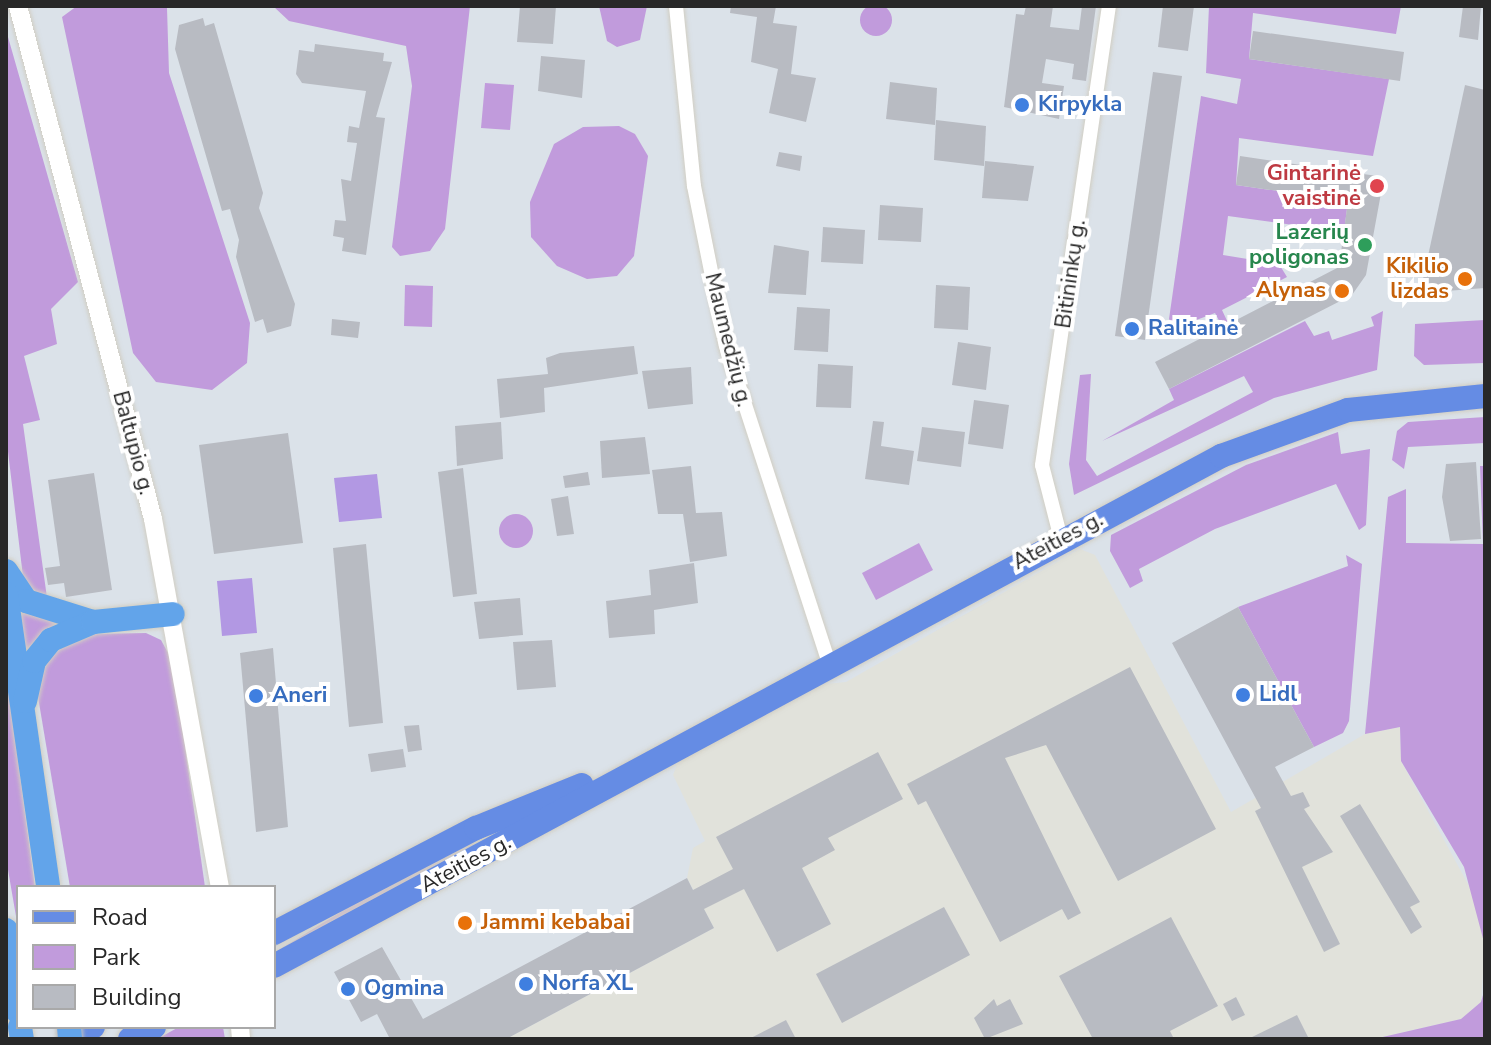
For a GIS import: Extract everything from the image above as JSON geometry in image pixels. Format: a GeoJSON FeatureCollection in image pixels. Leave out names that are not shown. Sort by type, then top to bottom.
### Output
{"type":"FeatureCollection","features":[{"type":"Feature","properties":{"kind":"highway"},"geometry":{"type":"LineString","coordinates":[[6,571],[26,601],[93,622]]}},
{"type":"Feature","properties":{"kind":"highway"},"geometry":{"type":"LineString","coordinates":[[6,594],[48,885]]}},
{"type":"Feature","properties":{"kind":"highway"},"geometry":{"type":"LineString","coordinates":[[22,715],[41,650],[93,622],[173,614]]}},
{"type":"Feature","properties":{"kind":"highway"},"geometry":{"type":"LineString","coordinates":[[6,930],[16,1002]]}},
{"type":"Feature","properties":{"kind":"main road","name":"Ateities g."},"geometry":{"type":"LineString","coordinates":[[276,965],[485,854],[655,756],[1061,539],[1273,432],[1348,410],[1485,396]]}},
{"type":"Feature","properties":{"kind":"main road","name":"Ateities g."},"geometry":{"type":"LineString","coordinates":[[276,932],[476,828],[655,756]]}},
{"type":"Feature","properties":{"kind":"main road"},"geometry":{"type":"LineString","coordinates":[[476,828],[485,854]]}},
{"type":"Feature","properties":{"kind":"main road"},"geometry":{"type":"LineString","coordinates":[[70,1039],[89,1029]]}},
{"type":"Feature","properties":{"kind":"main road"},"geometry":{"type":"LineString","coordinates":[[130,1039],[150,1029]]}},
{"type":"Feature","properties":{"kind":"street","name":"Baltupio g."},"geometry":{"type":"LineString","coordinates":[[18,6],[173,614],[220,885]]}},
{"type":"Feature","properties":{"kind":"street","name":"Maumedžių g."},"geometry":{"type":"LineString","coordinates":[[676,6],[694,186],[726,346],[829,663]]}},
{"type":"Feature","properties":{"kind":"street","name":"Bitininkų g."},"geometry":{"type":"LineString","coordinates":[[1061,539],[1042,465],[1109,6]]}},
{"type":"Feature","properties":{"kind":"shaded area"},"geometry":{"type":"Polygon","coordinates":[[[377,474],[382,518],[339,522],[334,478],[377,474]]]}},
{"type":"Feature","properties":{"kind":"shaded area"},"geometry":{"type":"Polygon","coordinates":[[[1080,549],[1095,555],[1231,812],[1365,734],[1400,727],[1401,761],[1475,897],[1485,946],[1481,1002],[1461,1019],[1374,1039],[506,1039],[714,928],[687,878],[693,848],[705,841],[673,775],[678,762],[826,684],[846,682],[1080,549]]]}},
{"type":"Feature","properties":{"kind":"shaded area"},"geometry":{"type":"Polygon","coordinates":[[[252,578],[257,633],[222,636],[217,581],[252,578]]]}},
{"type":"Feature","properties":{"kind":"green space"},"geometry":{"type":"Polygon","coordinates":[[[876,4],[887,9],[892,20],[887,31],[876,36],[865,31],[860,20],[865,9],[876,4]]]}},
{"type":"Feature","properties":{"kind":"green space"},"geometry":{"type":"Polygon","coordinates":[[[77,6],[167,8],[169,73],[250,323],[247,363],[212,390],[156,382],[133,353],[62,17],[77,6]]]}},
{"type":"Feature","properties":{"kind":"green space"},"geometry":{"type":"Polygon","coordinates":[[[273,6],[470,6],[445,229],[430,251],[400,256],[392,247],[412,86],[406,46],[289,21],[273,6]]]}},
{"type":"Feature","properties":{"kind":"green space"},"geometry":{"type":"Polygon","coordinates":[[[599,6],[647,6],[640,40],[617,47],[607,41],[599,6]]]}},
{"type":"Feature","properties":{"kind":"green space"},"geometry":{"type":"Polygon","coordinates":[[[1209,6],[1401,6],[1396,34],[1253,13],[1249,59],[1389,79],[1373,156],[1239,138],[1236,185],[1348,201],[1344,232],[1228,216],[1223,255],[1279,264],[1287,277],[1222,310],[1229,325],[1223,328],[1215,313],[1175,328],[1169,319],[1201,96],[1237,104],[1241,79],[1206,73],[1209,6]]]}},
{"type":"Feature","properties":{"kind":"green space"},"geometry":{"type":"Polygon","coordinates":[[[6,30],[78,282],[51,309],[57,344],[24,356],[40,420],[23,424],[48,605],[24,585],[6,435],[6,30]]]}},
{"type":"Feature","properties":{"kind":"green space"},"geometry":{"type":"Polygon","coordinates":[[[485,83],[514,85],[510,130],[481,128],[485,83]]]}},
{"type":"Feature","properties":{"kind":"green space"},"geometry":{"type":"Polygon","coordinates":[[[619,126],[635,134],[648,156],[634,256],[617,276],[587,279],[557,266],[531,237],[530,202],[554,144],[583,127],[619,126]]]}},
{"type":"Feature","properties":{"kind":"green space"},"geometry":{"type":"Polygon","coordinates":[[[405,285],[433,286],[432,327],[404,326],[405,285]]]}},
{"type":"Feature","properties":{"kind":"green space"},"geometry":{"type":"Polygon","coordinates":[[[1383,311],[1377,370],[1274,398],[1074,495],[1069,464],[1080,375],[1091,374],[1086,460],[1097,476],[1253,392],[1244,376],[1102,441],[1174,400],[1169,389],[1305,321],[1314,336],[1329,331],[1332,340],[1374,326],[1371,317],[1383,311]]]}},
{"type":"Feature","properties":{"kind":"green space"},"geometry":{"type":"Polygon","coordinates":[[[1485,320],[1485,363],[1424,365],[1414,356],[1415,324],[1485,320]]]}},
{"type":"Feature","properties":{"kind":"green space"},"geometry":{"type":"Polygon","coordinates":[[[1485,417],[1485,443],[1408,447],[1404,469],[1392,460],[1397,431],[1408,422],[1485,417]]]}},
{"type":"Feature","properties":{"kind":"green space"},"geometry":{"type":"Polygon","coordinates":[[[1338,432],[1341,454],[1370,449],[1366,525],[1359,530],[1336,484],[1215,529],[1139,569],[1143,581],[1130,588],[1110,551],[1111,535],[1246,465],[1338,432]]]}},
{"type":"Feature","properties":{"kind":"green space"},"geometry":{"type":"Polygon","coordinates":[[[1480,466],[1485,466],[1485,946],[1464,867],[1401,761],[1400,727],[1365,734],[1388,497],[1406,489],[1406,543],[1483,544],[1480,466]]]}},
{"type":"Feature","properties":{"kind":"green space"},"geometry":{"type":"Polygon","coordinates":[[[516,514],[528,519],[533,531],[528,543],[516,548],[504,543],[499,531],[504,519],[516,514]]]}},
{"type":"Feature","properties":{"kind":"green space"},"geometry":{"type":"Polygon","coordinates":[[[919,543],[933,570],[876,600],[862,573],[919,543]]]}},
{"type":"Feature","properties":{"kind":"green space"},"geometry":{"type":"Polygon","coordinates":[[[1346,555],[1362,564],[1349,721],[1343,733],[1314,747],[1238,607],[1348,566],[1346,555]]]}},
{"type":"Feature","properties":{"kind":"green space"},"geometry":{"type":"Polygon","coordinates":[[[19,605],[65,625],[26,655],[19,605]]]}},
{"type":"Feature","properties":{"kind":"green space"},"geometry":{"type":"Polygon","coordinates":[[[146,633],[161,640],[173,662],[205,885],[70,885],[36,685],[46,655],[83,634],[146,633]]]}},
{"type":"Feature","properties":{"kind":"green space"},"geometry":{"type":"Polygon","coordinates":[[[6,671],[35,885],[16,885],[16,916],[6,858],[6,671]]]}},
{"type":"Feature","properties":{"kind":"green space"},"geometry":{"type":"Polygon","coordinates":[[[472,841],[475,846],[276,952],[276,952],[391,881],[472,841]]]}},
{"type":"Feature","properties":{"kind":"green space"},"geometry":{"type":"Polygon","coordinates":[[[1485,988],[1485,1039],[1374,1039],[1461,1019],[1481,1002],[1485,988]]]}},
{"type":"Feature","properties":{"kind":"green space"},"geometry":{"type":"Polygon","coordinates":[[[175,1029],[223,1029],[225,1039],[157,1039],[175,1029]]]}},
{"type":"Feature","properties":{"kind":"building"},"geometry":{"type":"Polygon","coordinates":[[[520,6],[556,6],[553,44],[517,42],[520,6]]]}},
{"type":"Feature","properties":{"kind":"building"},"geometry":{"type":"Polygon","coordinates":[[[731,6],[776,6],[773,23],[797,26],[791,74],[816,78],[806,122],[769,113],[778,69],[751,62],[757,17],[730,13],[731,6]]]}},
{"type":"Feature","properties":{"kind":"building"},"geometry":{"type":"Polygon","coordinates":[[[1026,6],[1053,6],[1050,27],[1079,30],[1082,6],[1096,6],[1086,81],[1072,79],[1074,64],[1046,59],[1042,83],[1064,86],[1059,119],[1004,107],[1016,14],[1024,15],[1026,6]]]}},
{"type":"Feature","properties":{"kind":"building"},"geometry":{"type":"Polygon","coordinates":[[[1163,6],[1194,6],[1188,51],[1158,47],[1163,6]]]}},
{"type":"Feature","properties":{"kind":"building"},"geometry":{"type":"Polygon","coordinates":[[[1463,6],[1481,6],[1478,40],[1459,37],[1463,6]]]}},
{"type":"Feature","properties":{"kind":"building"},"geometry":{"type":"Polygon","coordinates":[[[203,18],[205,26],[214,23],[263,193],[259,208],[295,304],[291,326],[267,333],[263,319],[255,322],[236,257],[239,240],[230,209],[222,211],[175,49],[179,25],[203,18]]]}},
{"type":"Feature","properties":{"kind":"building"},"geometry":{"type":"Polygon","coordinates":[[[1253,31],[1404,52],[1400,81],[1249,59],[1253,31]]]}},
{"type":"Feature","properties":{"kind":"building"},"geometry":{"type":"Polygon","coordinates":[[[315,44],[384,53],[383,61],[392,62],[376,117],[385,118],[366,255],[342,251],[344,238],[333,236],[335,220],[346,221],[341,179],[351,181],[357,143],[347,142],[349,126],[359,128],[366,91],[302,83],[296,74],[299,50],[314,52],[315,44]]]}},
{"type":"Feature","properties":{"kind":"building"},"geometry":{"type":"Polygon","coordinates":[[[541,56],[585,60],[582,98],[538,91],[541,56]]]}},
{"type":"Feature","properties":{"kind":"building"},"geometry":{"type":"Polygon","coordinates":[[[1153,72],[1182,76],[1145,340],[1115,336],[1153,72]]]}},
{"type":"Feature","properties":{"kind":"building"},"geometry":{"type":"Polygon","coordinates":[[[890,82],[937,88],[935,125],[886,119],[890,82]]]}},
{"type":"Feature","properties":{"kind":"building"},"geometry":{"type":"Polygon","coordinates":[[[1465,85],[1485,90],[1485,288],[1420,293],[1465,85]]]}},
{"type":"Feature","properties":{"kind":"building"},"geometry":{"type":"Polygon","coordinates":[[[936,120],[986,126],[984,166],[934,160],[936,120]]]}},
{"type":"Feature","properties":{"kind":"building"},"geometry":{"type":"Polygon","coordinates":[[[779,152],[802,156],[800,171],[776,166],[779,152]]]}},
{"type":"Feature","properties":{"kind":"building"},"geometry":{"type":"Polygon","coordinates":[[[1240,156],[1384,177],[1366,275],[1352,295],[1169,389],[1155,362],[1339,267],[1348,201],[1236,185],[1240,156]]]}},
{"type":"Feature","properties":{"kind":"building"},"geometry":{"type":"Polygon","coordinates":[[[985,161],[1034,166],[1028,201],[982,198],[985,161]]]}},
{"type":"Feature","properties":{"kind":"building"},"geometry":{"type":"Polygon","coordinates":[[[880,205],[923,208],[921,242],[878,240],[880,205]]]}},
{"type":"Feature","properties":{"kind":"building"},"geometry":{"type":"Polygon","coordinates":[[[823,227],[865,230],[863,264],[821,262],[823,227]]]}},
{"type":"Feature","properties":{"kind":"building"},"geometry":{"type":"Polygon","coordinates":[[[774,245],[809,251],[806,295],[768,293],[774,245]]]}},
{"type":"Feature","properties":{"kind":"building"},"geometry":{"type":"Polygon","coordinates":[[[936,285],[970,287],[968,330],[934,328],[936,285]]]}},
{"type":"Feature","properties":{"kind":"building"},"geometry":{"type":"Polygon","coordinates":[[[797,307],[830,309],[828,352],[794,350],[797,307]]]}},
{"type":"Feature","properties":{"kind":"building"},"geometry":{"type":"Polygon","coordinates":[[[332,319],[360,322],[358,338],[331,335],[332,319]]]}},
{"type":"Feature","properties":{"kind":"building"},"geometry":{"type":"Polygon","coordinates":[[[958,342],[991,347],[986,390],[952,385],[958,342]]]}},
{"type":"Feature","properties":{"kind":"building"},"geometry":{"type":"Polygon","coordinates":[[[634,346],[638,374],[544,388],[545,412],[500,418],[497,379],[548,374],[546,358],[560,353],[634,346]]]}},
{"type":"Feature","properties":{"kind":"building"},"geometry":{"type":"Polygon","coordinates":[[[818,364],[853,366],[851,408],[816,407],[818,364]]]}},
{"type":"Feature","properties":{"kind":"building"},"geometry":{"type":"Polygon","coordinates":[[[691,367],[693,404],[648,409],[642,371],[691,367]]]}},
{"type":"Feature","properties":{"kind":"building"},"geometry":{"type":"Polygon","coordinates":[[[974,400],[1009,405],[1003,449],[968,444],[974,400]]]}},
{"type":"Feature","properties":{"kind":"building"},"geometry":{"type":"Polygon","coordinates":[[[873,421],[884,422],[881,446],[914,451],[909,485],[865,479],[873,421]]]}},
{"type":"Feature","properties":{"kind":"building"},"geometry":{"type":"Polygon","coordinates":[[[501,422],[503,459],[457,466],[455,426],[501,422]]]}},
{"type":"Feature","properties":{"kind":"building"},"geometry":{"type":"Polygon","coordinates":[[[922,427],[965,432],[961,467],[917,461],[922,427]]]}},
{"type":"Feature","properties":{"kind":"building"},"geometry":{"type":"Polygon","coordinates":[[[288,433],[303,543],[214,554],[199,445],[288,433]]]}},
{"type":"Feature","properties":{"kind":"building"},"geometry":{"type":"Polygon","coordinates":[[[645,437],[650,474],[602,478],[600,441],[645,437]]]}},
{"type":"Feature","properties":{"kind":"building"},"geometry":{"type":"Polygon","coordinates":[[[1476,462],[1481,539],[1450,541],[1442,497],[1446,464],[1476,462]]]}},
{"type":"Feature","properties":{"kind":"building"},"geometry":{"type":"Polygon","coordinates":[[[691,466],[696,513],[722,512],[727,556],[690,562],[683,514],[658,514],[652,470],[691,466]]]}},
{"type":"Feature","properties":{"kind":"building"},"geometry":{"type":"Polygon","coordinates":[[[463,468],[477,594],[453,597],[438,472],[463,468]]]}},
{"type":"Feature","properties":{"kind":"building"},"geometry":{"type":"Polygon","coordinates":[[[588,472],[590,485],[565,488],[563,476],[588,472]]]}},
{"type":"Feature","properties":{"kind":"building"},"geometry":{"type":"Polygon","coordinates":[[[94,473],[112,590],[66,597],[64,583],[48,585],[45,568],[60,566],[48,480],[94,473]]]}},
{"type":"Feature","properties":{"kind":"building"},"geometry":{"type":"Polygon","coordinates":[[[568,496],[574,534],[557,536],[551,499],[568,496]]]}},
{"type":"Feature","properties":{"kind":"building"},"geometry":{"type":"Polygon","coordinates":[[[366,544],[383,723],[349,727],[333,548],[366,544]]]}},
{"type":"Feature","properties":{"kind":"building"},"geometry":{"type":"Polygon","coordinates":[[[694,563],[698,603],[654,610],[655,634],[609,638],[606,601],[651,595],[649,570],[694,563]]]}},
{"type":"Feature","properties":{"kind":"building"},"geometry":{"type":"Polygon","coordinates":[[[520,598],[523,635],[479,639],[474,602],[520,598]]]}},
{"type":"Feature","properties":{"kind":"building","name":"Lidl"},"geometry":{"type":"Polygon","coordinates":[[[1238,607],[1314,747],[1275,767],[1291,796],[1303,792],[1310,806],[1304,809],[1333,852],[1302,867],[1340,944],[1324,952],[1255,811],[1261,808],[1172,643],[1238,607]]]}},
{"type":"Feature","properties":{"kind":"building"},"geometry":{"type":"Polygon","coordinates":[[[552,640],[556,687],[517,690],[513,642],[552,640]]]}},
{"type":"Feature","properties":{"kind":"building"},"geometry":{"type":"Polygon","coordinates":[[[273,648],[288,827],[256,832],[240,653],[273,648]]]}},
{"type":"Feature","properties":{"kind":"building"},"geometry":{"type":"Polygon","coordinates":[[[1130,667],[1216,829],[1118,881],[1046,745],[1005,758],[1081,913],[1068,920],[1062,909],[1000,942],[926,801],[918,805],[907,784],[1130,667]]]}},
{"type":"Feature","properties":{"kind":"building"},"geometry":{"type":"Polygon","coordinates":[[[419,725],[422,750],[408,752],[404,726],[419,725]]]}},
{"type":"Feature","properties":{"kind":"building"},"geometry":{"type":"Polygon","coordinates":[[[403,749],[406,767],[371,772],[368,754],[403,749]]]}},
{"type":"Feature","properties":{"kind":"building"},"geometry":{"type":"Polygon","coordinates":[[[878,752],[903,799],[828,838],[835,850],[802,868],[831,924],[777,952],[744,889],[704,909],[714,928],[506,1039],[390,1039],[377,1014],[361,1022],[334,972],[382,947],[423,1019],[687,878],[693,890],[733,869],[716,837],[878,752]]]}},
{"type":"Feature","properties":{"kind":"building"},"geometry":{"type":"Polygon","coordinates":[[[1360,804],[1420,902],[1410,907],[1422,927],[1411,934],[1340,816],[1360,804]]]}},
{"type":"Feature","properties":{"kind":"building"},"geometry":{"type":"Polygon","coordinates":[[[944,907],[970,955],[842,1023],[816,974],[944,907]]]}},
{"type":"Feature","properties":{"kind":"building"},"geometry":{"type":"Polygon","coordinates":[[[1171,917],[1218,1006],[1170,1031],[1174,1039],[1093,1039],[1059,976],[1171,917]]]}},
{"type":"Feature","properties":{"kind":"building"},"geometry":{"type":"Polygon","coordinates":[[[1236,997],[1245,1015],[1232,1021],[1223,1004],[1236,997]]]}},
{"type":"Feature","properties":{"kind":"building"},"geometry":{"type":"Polygon","coordinates":[[[994,999],[997,1006],[1010,999],[1023,1024],[985,1039],[974,1018],[994,999]]]}},
{"type":"Feature","properties":{"kind":"building"},"geometry":{"type":"Polygon","coordinates":[[[1297,1015],[1309,1039],[1248,1039],[1297,1015]]]}},
{"type":"Feature","properties":{"kind":"building"},"geometry":{"type":"Polygon","coordinates":[[[786,1020],[796,1039],[749,1039],[786,1020]]]}},
{"type":"Feature","properties":{"kind":"place","name":"Kirpykla"},"geometry":{"type":"Point","coordinates":[1022,105]}},
{"type":"Feature","properties":{"kind":"place","name":"Gintarinė vaistinė"},"geometry":{"type":"Point","coordinates":[1377,186]}},
{"type":"Feature","properties":{"kind":"place","name":"Lazerių poligonas"},"geometry":{"type":"Point","coordinates":[1365,245]}},
{"type":"Feature","properties":{"kind":"place","name":"Kikilio lizdas"},"geometry":{"type":"Point","coordinates":[1465,279]}},
{"type":"Feature","properties":{"kind":"place","name":"Alynas"},"geometry":{"type":"Point","coordinates":[1342,291]}},
{"type":"Feature","properties":{"kind":"place","name":"Ralitainė"},"geometry":{"type":"Point","coordinates":[1132,329]}},
{"type":"Feature","properties":{"kind":"place","name":"Lidl"},"geometry":{"type":"Point","coordinates":[1243,695]}},
{"type":"Feature","properties":{"kind":"place","name":"Aneri"},"geometry":{"type":"Point","coordinates":[256,696]}},
{"type":"Feature","properties":{"kind":"place","name":"Jammi kebabai"},"geometry":{"type":"Point","coordinates":[465,923]}},
{"type":"Feature","properties":{"kind":"place","name":"Norfa XL"},"geometry":{"type":"Point","coordinates":[526,984]}},
{"type":"Feature","properties":{"kind":"place","name":"Ogmina"},"geometry":{"type":"Point","coordinates":[348,989]}}]}
